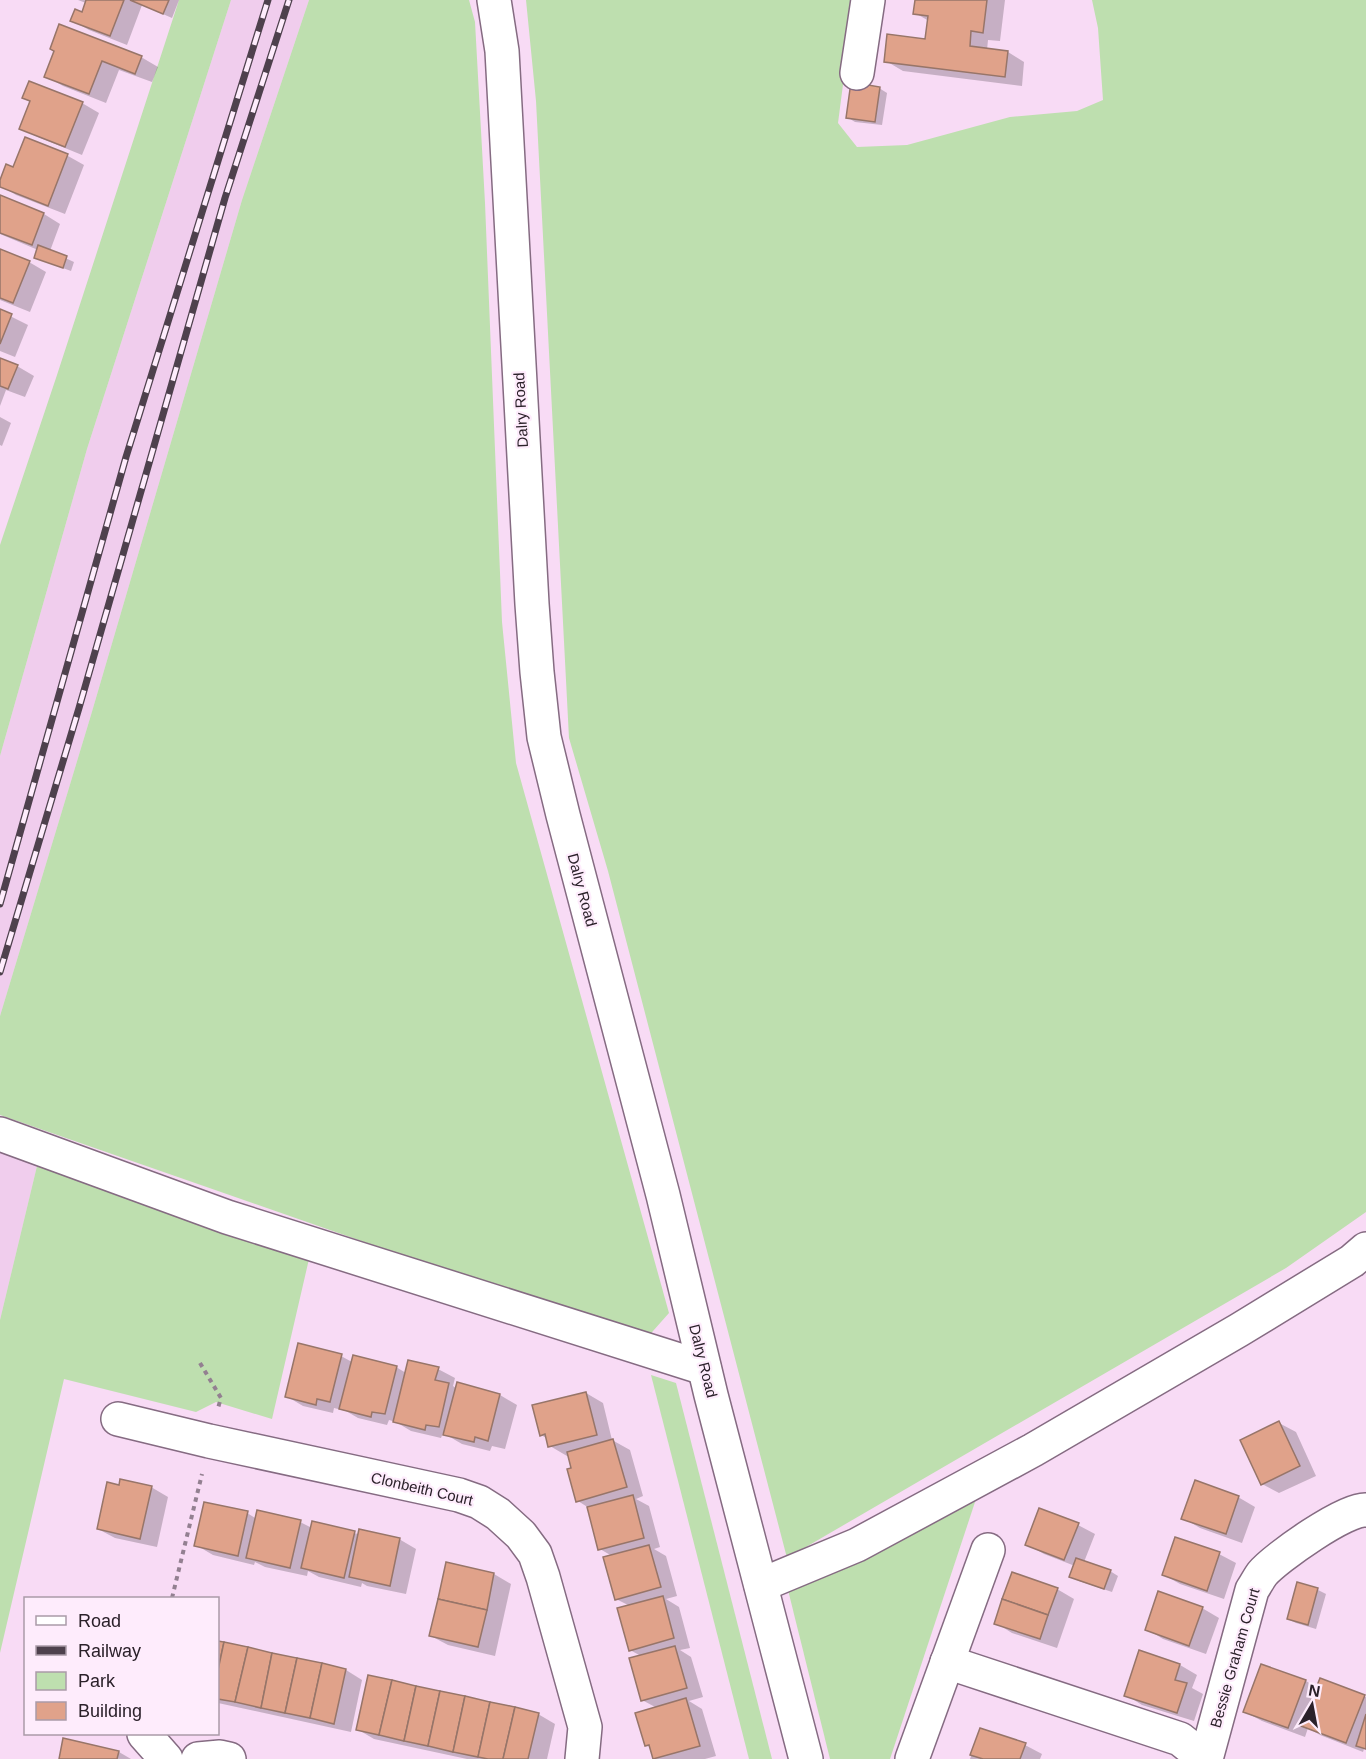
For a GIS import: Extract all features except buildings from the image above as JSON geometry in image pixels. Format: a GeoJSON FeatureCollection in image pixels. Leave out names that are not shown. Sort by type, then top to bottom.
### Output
{"type":"FeatureCollection","features":[{"type":"Feature","properties":{"kind":"main road","name":"Dalry Road"},"geometry":{"type":"LineString","coordinates":[[494,0],[502,51],[532,604],[544,737],[562,815],[663,1195],[704,1368],[806,1759]]}},
{"type":"Feature","properties":{"kind":"main road"},"geometry":{"type":"LineString","coordinates":[[857,73],[868,0]]}},
{"type":"Feature","properties":{"kind":"main road"},"geometry":{"type":"LineString","coordinates":[[0,1134],[227,1217],[704,1368]]}},
{"type":"Feature","properties":{"kind":"main road"},"geometry":{"type":"LineString","coordinates":[[761,1585],[857,1545],[1033,1450],[1239,1330],[1352,1261],[1366,1249]]}},
{"type":"Feature","properties":{"kind":"main road","name":"Clonbeith Court"},"geometry":{"type":"LineString","coordinates":[[118,1419],[459,1495],[479,1502],[498,1514],[521,1535],[535,1554],[543,1577],[585,1727],[582,1759]]}},
{"type":"Feature","properties":{"kind":"main road","name":"Bessie Graham Court"},"geometry":{"type":"LineString","coordinates":[[1206,1759],[1252,1590],[1263,1573],[1283,1555],[1342,1517],[1359,1509],[1366,1510]]}},
{"type":"Feature","properties":{"kind":"main road"},"geometry":{"type":"LineString","coordinates":[[912,1759],[988,1550]]}},
{"type":"Feature","properties":{"kind":"main road"},"geometry":{"type":"LineString","coordinates":[[947,1662],[1180,1739],[1206,1759]]}},
{"type":"Feature","properties":{"kind":"main road"},"geometry":{"type":"LineString","coordinates":[[145,1735],[166,1759]]}},
{"type":"Feature","properties":{"kind":"main road"},"geometry":{"type":"LineString","coordinates":[[198,1759],[220,1757],[229,1759]]}},
{"type":"Feature","properties":{"kind":"path"},"geometry":{"type":"LineString","coordinates":[[172,1597],[221,1398],[200,1363]]}},
{"type":"Feature","properties":{"kind":"shaded area"},"geometry":{"type":"Polygon","coordinates":[[[231,0],[309,0],[242,200],[0,1016],[0,756],[87,449],[231,0]]]}},
{"type":"Feature","properties":{"kind":"shaded area"},"geometry":{"type":"Polygon","coordinates":[[[0,1152],[37,1166],[0,1320],[0,1152]]]}},
{"type":"Feature","properties":{"kind":"green space"},"geometry":{"type":"Polygon","coordinates":[[[179,0],[231,0],[87,449],[0,756],[0,545],[179,0]]]}},
{"type":"Feature","properties":{"kind":"green space"},"geometry":{"type":"Polygon","coordinates":[[[309,0],[469,0],[475,22],[485,203],[502,622],[516,763],[669,1313],[645,1340],[0,1115],[0,1016],[242,200],[309,0]]]}},
{"type":"Feature","properties":{"kind":"green space"},"geometry":{"type":"Polygon","coordinates":[[[526,0],[854,0],[838,123],[857,147],[907,145],[1010,117],[1077,111],[1103,100],[1098,28],[1092,0],[1366,0],[1366,1212],[1286,1268],[787,1558],[608,871],[569,738],[536,101],[526,0]]]}},
{"type":"Feature","properties":{"kind":"green space"},"geometry":{"type":"Polygon","coordinates":[[[37,1166],[309,1259],[272,1419],[216,1402],[196,1412],[64,1379],[0,1653],[0,1320],[37,1166]]]}},
{"type":"Feature","properties":{"kind":"green space"},"geometry":{"type":"Polygon","coordinates":[[[651,1375],[676,1383],[772,1759],[749,1759],[651,1375]]]}},
{"type":"Feature","properties":{"kind":"green space"},"geometry":{"type":"Polygon","coordinates":[[[977,1496],[890,1759],[830,1759],[788,1590],[977,1496]]]}},
{"type":"Feature","properties":{"kind":"railway"},"geometry":{"type":"LineString","coordinates":[[0,904],[126,457],[268,0]]}},
{"type":"Feature","properties":{"kind":"railway"},"geometry":{"type":"LineString","coordinates":[[0,972],[79,708],[225,198],[289,0]]}}]}
